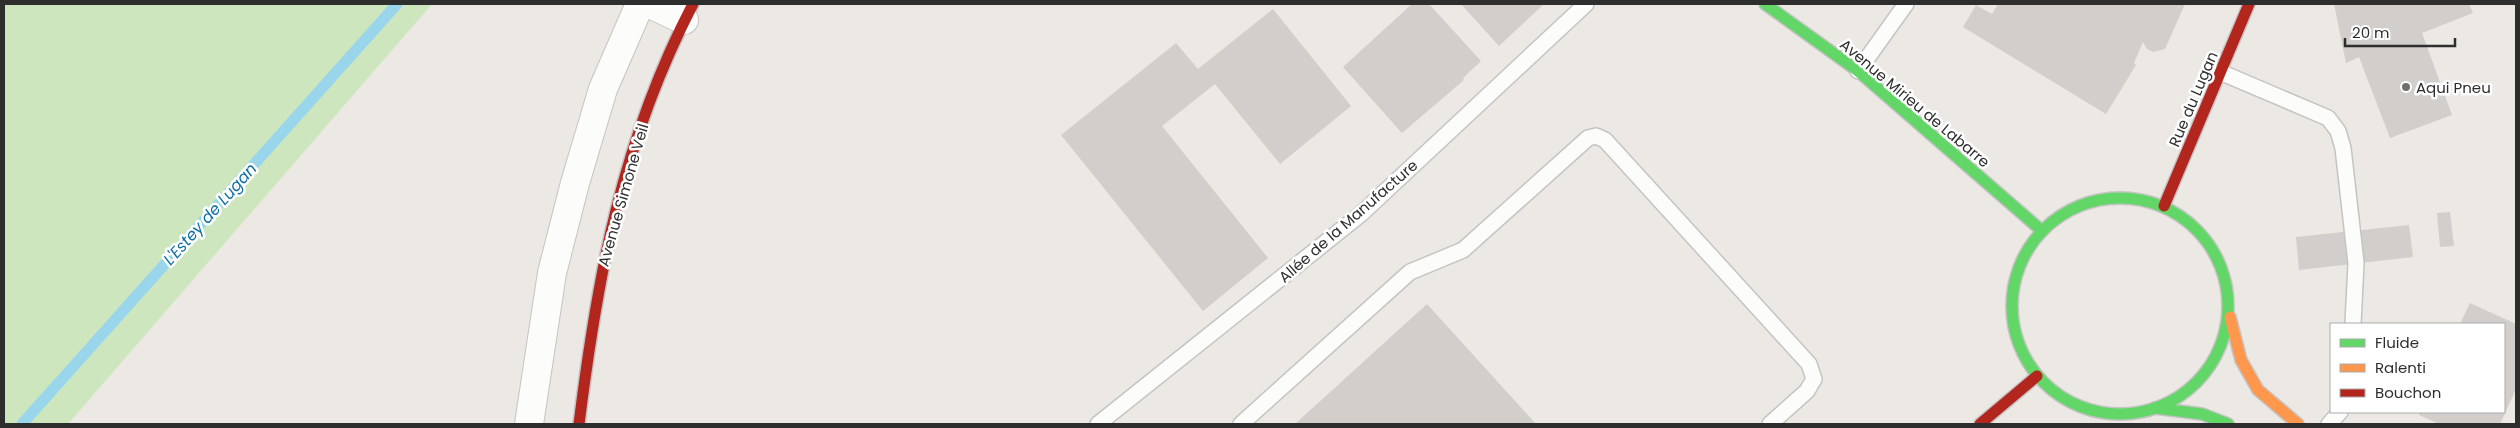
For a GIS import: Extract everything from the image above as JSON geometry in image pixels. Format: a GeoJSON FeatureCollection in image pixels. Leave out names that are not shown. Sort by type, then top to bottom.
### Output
{"type":"FeatureCollection","features":[{"type":"Feature","properties":{"kind":"main road","name":"Avenue Mirieu de Labarre"},"geometry":{"type":"LineString","coordinates":[[1765,4],[1858,72],[2042,231]]}},
{"type":"Feature","properties":{"kind":"main road","name":"Rue du Lugan"},"geometry":{"type":"LineString","coordinates":[[2164,206],[2249,4]]}},
{"type":"Feature","properties":{"kind":"main road","name":"Avenue Simone Veil"},"geometry":{"type":"LineString","coordinates":[[579,424],[599,281],[620,192],[647,107],[688,12]]}},
{"type":"Feature","properties":{"kind":"main road"},"geometry":{"type":"LineString","coordinates":[[2229,310],[2222,342],[2207,370],[2184,394],[2155,408],[2123,414],[2091,410],[2062,397],[2037,376],[2022,352],[2014,324],[2012,296],[2022,261],[2042,231],[2068,211],[2099,199],[2132,198],[2164,206],[2191,223],[2212,248],[2225,278],[2229,310],[2241,360],[2258,390],[2298,424]]}},
{"type":"Feature","properties":{"kind":"main road"},"geometry":{"type":"LineString","coordinates":[[1980,424],[2037,376]]}},
{"type":"Feature","properties":{"kind":"main road"},"geometry":{"type":"LineString","coordinates":[[2155,408],[2202,414],[2228,424]]}},
{"type":"Feature","properties":{"kind":"street"},"geometry":{"type":"LineString","coordinates":[[529,424],[552,273],[575,183],[603,89],[640,4]]}},
{"type":"Feature","properties":{"kind":"street"},"geometry":{"type":"LineString","coordinates":[[650,4],[688,12]]}},
{"type":"Feature","properties":{"kind":"lane","name":"Allée de la Manufacture"},"geometry":{"type":"LineString","coordinates":[[1098,424],[1361,214],[1586,4]]}},
{"type":"Feature","properties":{"kind":"lane"},"geometry":{"type":"LineString","coordinates":[[1858,72],[1906,4]]}},
{"type":"Feature","properties":{"kind":"lane"},"geometry":{"type":"LineString","coordinates":[[2220,72],[2328,118],[2338,131],[2343,148],[2356,263],[2353,323]]}},
{"type":"Feature","properties":{"kind":"lane"},"geometry":{"type":"LineString","coordinates":[[1241,424],[1410,272],[1463,250],[1588,138],[1596,136],[1605,140],[1809,364],[1814,378],[1807,391],[1770,424]]}},
{"type":"Feature","properties":{"kind":"lane"},"geometry":{"type":"LineString","coordinates":[[2329,424],[2339,413]]}},
{"type":"Feature","properties":{"kind":"green space"},"geometry":{"type":"Polygon","coordinates":[[[4,4],[432,4],[68,424],[4,424],[4,4]]]}},
{"type":"Feature","properties":{"kind":"building"},"geometry":{"type":"Polygon","coordinates":[[[1412,4],[1429,4],[1481,61],[1463,78],[1464,80],[1402,133],[1343,67],[1412,4]]]}},
{"type":"Feature","properties":{"kind":"building"},"geometry":{"type":"Polygon","coordinates":[[[1461,4],[1544,4],[1499,46],[1461,4]]]}},
{"type":"Feature","properties":{"kind":"building"},"geometry":{"type":"Polygon","coordinates":[[[1998,4],[2185,4],[2165,49],[2153,52],[2147,49],[2143,42],[2134,63],[2136,65],[2106,114],[1963,27],[1976,5],[1992,14],[1998,4]]]}},
{"type":"Feature","properties":{"kind":"building","name":"Aqui Pneu"},"geometry":{"type":"Polygon","coordinates":[[[2334,4],[2469,4],[2473,13],[2422,33],[2452,115],[2390,138],[2359,57],[2346,63],[2334,4]]]}},
{"type":"Feature","properties":{"kind":"building"},"geometry":{"type":"Polygon","coordinates":[[[1273,9],[1351,106],[1280,164],[1215,84],[1162,126],[1268,258],[1203,311],[1061,135],[1176,43],[1198,69],[1273,9]]]}},
{"type":"Feature","properties":{"kind":"building"},"geometry":{"type":"Polygon","coordinates":[[[2450,212],[2454,246],[2440,247],[2437,213],[2450,212]]]}},
{"type":"Feature","properties":{"kind":"building"},"geometry":{"type":"Polygon","coordinates":[[[2409,225],[2413,257],[2299,270],[2296,237],[2409,225]]]}},
{"type":"Feature","properties":{"kind":"building"},"geometry":{"type":"Polygon","coordinates":[[[2470,303],[2516,324],[2516,389],[2500,424],[2439,424],[2419,415],[2420,413],[2505,413],[2505,323],[2460,323],[2470,303]]]}},
{"type":"Feature","properties":{"kind":"building"},"geometry":{"type":"Polygon","coordinates":[[[1427,304],[1536,424],[1295,424],[1427,304]]]}},
{"type":"Feature","properties":{"kind":"waterway","name":"L'Estey de Lugan"},"geometry":{"type":"LineString","coordinates":[[22,424],[397,4]]}},
{"type":"Feature","properties":{"kind":"traffic: fast"},"geometry":{"type":"LineString","coordinates":[[1765,4],[1858,71],[2042,231]]}},
{"type":"Feature","properties":{"kind":"traffic: fast"},"geometry":{"type":"LineString","coordinates":[[2120,198],[2141,200],[2171,211],[2196,230],[2215,255],[2226,285],[2228,306],[2226,327],[2215,357],[2196,382],[2171,401],[2141,412],[2120,414],[2099,412],[2069,401],[2044,382],[2025,357],[2014,327],[2012,306],[2014,285],[2025,255],[2044,230],[2069,211],[2099,200],[2120,198]]}},
{"type":"Feature","properties":{"kind":"traffic: fast"},"geometry":{"type":"LineString","coordinates":[[2155,408],[2202,414],[2228,424]]}},
{"type":"Feature","properties":{"kind":"traffic: slow"},"geometry":{"type":"LineString","coordinates":[[2230,317],[2241,360],[2258,390],[2298,424]]}},
{"type":"Feature","properties":{"kind":"traffic: jam"},"geometry":{"type":"LineString","coordinates":[[579,424],[595,314],[616,208],[648,106],[668,55],[693,4]]}},
{"type":"Feature","properties":{"kind":"traffic: jam"},"geometry":{"type":"LineString","coordinates":[[2164,206],[2249,4]]}},
{"type":"Feature","properties":{"kind":"traffic: jam"},"geometry":{"type":"LineString","coordinates":[[1980,424],[2037,376]]}},
{"type":"Feature","properties":{"kind":"place","name":"Aqui Pneu"},"geometry":{"type":"Point","coordinates":[2406,87]}}]}
